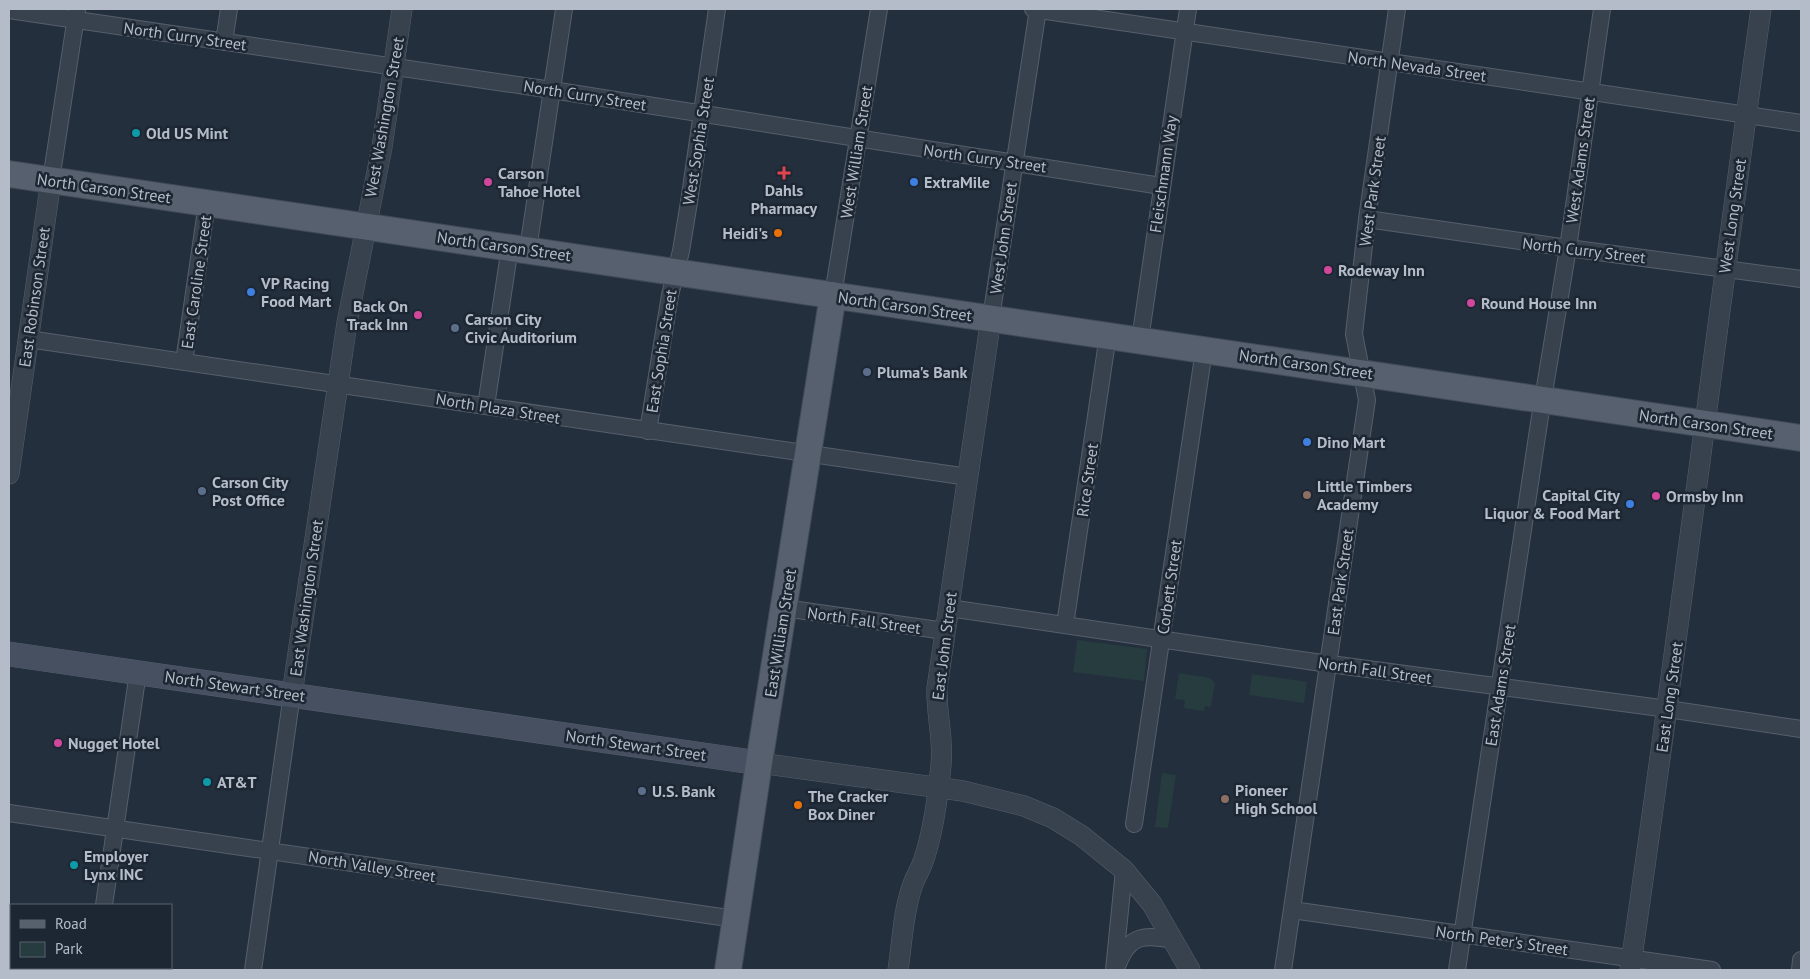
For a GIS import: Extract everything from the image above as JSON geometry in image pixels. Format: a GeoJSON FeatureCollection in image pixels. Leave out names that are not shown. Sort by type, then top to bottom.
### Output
{"type":"FeatureCollection","features":[{"type":"Feature","properties":{"kind":"main road","name":"North Carson Street"},"geometry":{"type":"LineString","coordinates":[[9,174],[1801,438]]}},
{"type":"Feature","properties":{"kind":"main road","name":"East William Street"},"geometry":{"type":"LineString","coordinates":[[728,970],[833,295]]}},
{"type":"Feature","properties":{"kind":"main road","name":"North Stewart Street"},"geometry":{"type":"LineString","coordinates":[[9,654],[759,763]]}},
{"type":"Feature","properties":{"kind":"street"},"geometry":{"type":"LineString","coordinates":[[224,42],[229,9]]}},
{"type":"Feature","properties":{"kind":"street","name":"West Washington Street"},"geometry":{"type":"LineString","coordinates":[[365,226],[382,147],[402,9]]}},
{"type":"Feature","properties":{"kind":"street"},"geometry":{"type":"LineString","coordinates":[[486,406],[552,90],[564,9]]}},
{"type":"Feature","properties":{"kind":"street","name":"West Sophia Street"},"geometry":{"type":"LineString","coordinates":[[674,272],[681,251],[703,114],[717,9]]}},
{"type":"Feature","properties":{"kind":"street","name":"West William Street"},"geometry":{"type":"LineString","coordinates":[[833,295],[879,9]]}},
{"type":"Feature","properties":{"kind":"street","name":"North Nevada Street"},"geometry":{"type":"LineString","coordinates":[[1033,9],[1801,123]]}},
{"type":"Feature","properties":{"kind":"street","name":"West John Street"},"geometry":{"type":"LineString","coordinates":[[991,318],[1013,162],[1038,9]]}},
{"type":"Feature","properties":{"kind":"street","name":"Fleischmann Way"},"geometry":{"type":"LineString","coordinates":[[1140,340],[1188,9]]}},
{"type":"Feature","properties":{"kind":"street","name":"West Park Street"},"geometry":{"type":"LineString","coordinates":[[1362,372],[1354,334],[1367,219],[1397,9]]}},
{"type":"Feature","properties":{"kind":"street","name":"West Adams Street"},"geometry":{"type":"LineString","coordinates":[[1543,400],[1568,248],[1602,9]]}},
{"type":"Feature","properties":{"kind":"street","name":"West Long Street"},"geometry":{"type":"LineString","coordinates":[[1704,424],[1724,267],[1761,9]]}},
{"type":"Feature","properties":{"kind":"street","name":"North Curry Street"},"geometry":{"type":"LineString","coordinates":[[9,10],[76,14],[224,42],[552,90],[859,140],[1161,186]]}},
{"type":"Feature","properties":{"kind":"street"},"geometry":{"type":"LineString","coordinates":[[51,180],[76,14]]}},
{"type":"Feature","properties":{"kind":"street","name":"East Robinson Street"},"geometry":{"type":"LineString","coordinates":[[9,474],[51,180]]}},
{"type":"Feature","properties":{"kind":"street","name":"East Caroline Street"},"geometry":{"type":"LineString","coordinates":[[184,362],[207,203]]}},
{"type":"Feature","properties":{"kind":"street","name":"North Curry Street"},"geometry":{"type":"LineString","coordinates":[[1367,219],[1801,279]]}},
{"type":"Feature","properties":{"kind":"street","name":"East Washington Street"},"geometry":{"type":"LineString","coordinates":[[253,970],[337,384],[365,226]]}},
{"type":"Feature","properties":{"kind":"street","name":"East Sophia Street"},"geometry":{"type":"LineString","coordinates":[[648,431],[674,272]]}},
{"type":"Feature","properties":{"kind":"street","name":"East John Street"},"geometry":{"type":"LineString","coordinates":[[898,970],[911,887],[924,862],[930,839],[938,787],[942,753],[936,711],[937,688],[991,318]]}},
{"type":"Feature","properties":{"kind":"street","name":"Rice Street"},"geometry":{"type":"LineString","coordinates":[[1065,625],[1108,335]]}},
{"type":"Feature","properties":{"kind":"street","name":"North Plaza Street"},"geometry":{"type":"LineString","coordinates":[[28,339],[968,477]]}},
{"type":"Feature","properties":{"kind":"street","name":"Corbett Street"},"geometry":{"type":"LineString","coordinates":[[1134,824],[1204,350]]}},
{"type":"Feature","properties":{"kind":"street","name":"East Park Street"},"geometry":{"type":"LineString","coordinates":[[1284,970],[1367,400],[1362,372]]}},
{"type":"Feature","properties":{"kind":"street","name":"East Adams Street"},"geometry":{"type":"LineString","coordinates":[[1457,970],[1543,400]]}},
{"type":"Feature","properties":{"kind":"street","name":"East Long Street"},"geometry":{"type":"LineString","coordinates":[[1631,964],[1668,709],[1704,424]]}},
{"type":"Feature","properties":{"kind":"street","name":"North Fall Street"},"geometry":{"type":"LineString","coordinates":[[784,608],[945,631]]}},
{"type":"Feature","properties":{"kind":"street","name":"North Fall Street"},"geometry":{"type":"LineString","coordinates":[[949,608],[1328,664],[1668,709],[1801,729]]}},
{"type":"Feature","properties":{"kind":"street"},"geometry":{"type":"LineString","coordinates":[[104,904],[138,672]]}},
{"type":"Feature","properties":{"kind":"street","name":"North Stewart Street"},"geometry":{"type":"LineString","coordinates":[[759,763],[938,787],[998,798],[1053,818],[1082,836],[1124,870],[1152,904],[1190,970]]}},
{"type":"Feature","properties":{"kind":"street","name":"North Valley Street"},"geometry":{"type":"LineString","coordinates":[[9,813],[735,919]]}},
{"type":"Feature","properties":{"kind":"street"},"geometry":{"type":"LineString","coordinates":[[1115,970],[1124,870]]}},
{"type":"Feature","properties":{"kind":"street","name":"North Peter's Street"},"geometry":{"type":"LineString","coordinates":[[1292,910],[1462,934],[1631,964],[1712,970]]}},
{"type":"Feature","properties":{"kind":"street"},"geometry":{"type":"LineString","coordinates":[[1115,970],[1123,951],[1134,941],[1148,937],[1174,940]]}},
{"type":"Feature","properties":{"kind":"street"},"geometry":{"type":"LineString","coordinates":[[1800,970],[1801,960]]}},
{"type":"Feature","properties":{"kind":"green space"},"geometry":{"type":"Polygon","coordinates":[[[1077,640],[1147,649],[1144,681],[1073,672],[1077,640]]]}},
{"type":"Feature","properties":{"kind":"green space"},"geometry":{"type":"Polygon","coordinates":[[[1179,673],[1210,678],[1215,683],[1211,707],[1205,706],[1204,711],[1184,708],[1185,700],[1175,699],[1179,673]]]}},
{"type":"Feature","properties":{"kind":"green space"},"geometry":{"type":"Polygon","coordinates":[[[1252,674],[1307,682],[1304,703],[1249,695],[1252,674]]]}},
{"type":"Feature","properties":{"kind":"green space"},"geometry":{"type":"Polygon","coordinates":[[[1162,773],[1176,775],[1168,828],[1155,827],[1162,773]]]}},
{"type":"Feature","properties":{"kind":"place","name":"Old US Mint"},"geometry":{"type":"Point","coordinates":[136,133]}},
{"type":"Feature","properties":{"kind":"place","name":"Dahls Pharmacy"},"geometry":{"type":"Point","coordinates":[784,173]}},
{"type":"Feature","properties":{"kind":"place","name":"Carson Tahoe Hotel"},"geometry":{"type":"Point","coordinates":[488,182]}},
{"type":"Feature","properties":{"kind":"place","name":"ExtraMile"},"geometry":{"type":"Point","coordinates":[914,182]}},
{"type":"Feature","properties":{"kind":"place","name":"Heidi's"},"geometry":{"type":"Point","coordinates":[778,233]}},
{"type":"Feature","properties":{"kind":"place","name":"Rodeway Inn"},"geometry":{"type":"Point","coordinates":[1328,270]}},
{"type":"Feature","properties":{"kind":"place","name":"VP Racing Food Mart"},"geometry":{"type":"Point","coordinates":[251,292]}},
{"type":"Feature","properties":{"kind":"place","name":"Round House Inn"},"geometry":{"type":"Point","coordinates":[1471,303]}},
{"type":"Feature","properties":{"kind":"place","name":"Back On Track Inn"},"geometry":{"type":"Point","coordinates":[418,315]}},
{"type":"Feature","properties":{"kind":"place","name":"Carson City Civic Auditorium"},"geometry":{"type":"Point","coordinates":[455,328]}},
{"type":"Feature","properties":{"kind":"place","name":"Pluma's Bank"},"geometry":{"type":"Point","coordinates":[867,372]}},
{"type":"Feature","properties":{"kind":"place","name":"Dino Mart"},"geometry":{"type":"Point","coordinates":[1307,442]}},
{"type":"Feature","properties":{"kind":"place","name":"Carson City Post Office"},"geometry":{"type":"Point","coordinates":[202,491]}},
{"type":"Feature","properties":{"kind":"place","name":"Little Timbers Academy"},"geometry":{"type":"Point","coordinates":[1307,495]}},
{"type":"Feature","properties":{"kind":"place","name":"Ormsby Inn"},"geometry":{"type":"Point","coordinates":[1656,496]}},
{"type":"Feature","properties":{"kind":"place","name":"Capital City Liquor & Food Mart"},"geometry":{"type":"Point","coordinates":[1630,504]}},
{"type":"Feature","properties":{"kind":"place","name":"Nugget Hotel"},"geometry":{"type":"Point","coordinates":[58,743]}},
{"type":"Feature","properties":{"kind":"place","name":"AT&T"},"geometry":{"type":"Point","coordinates":[207,782]}},
{"type":"Feature","properties":{"kind":"place","name":"U.S. Bank"},"geometry":{"type":"Point","coordinates":[642,791]}},
{"type":"Feature","properties":{"kind":"place","name":"Pioneer High School"},"geometry":{"type":"Point","coordinates":[1225,799]}},
{"type":"Feature","properties":{"kind":"place","name":"The Cracker Box Diner"},"geometry":{"type":"Point","coordinates":[798,805]}},
{"type":"Feature","properties":{"kind":"place","name":"Employer Lynx INC"},"geometry":{"type":"Point","coordinates":[74,865]}}]}
